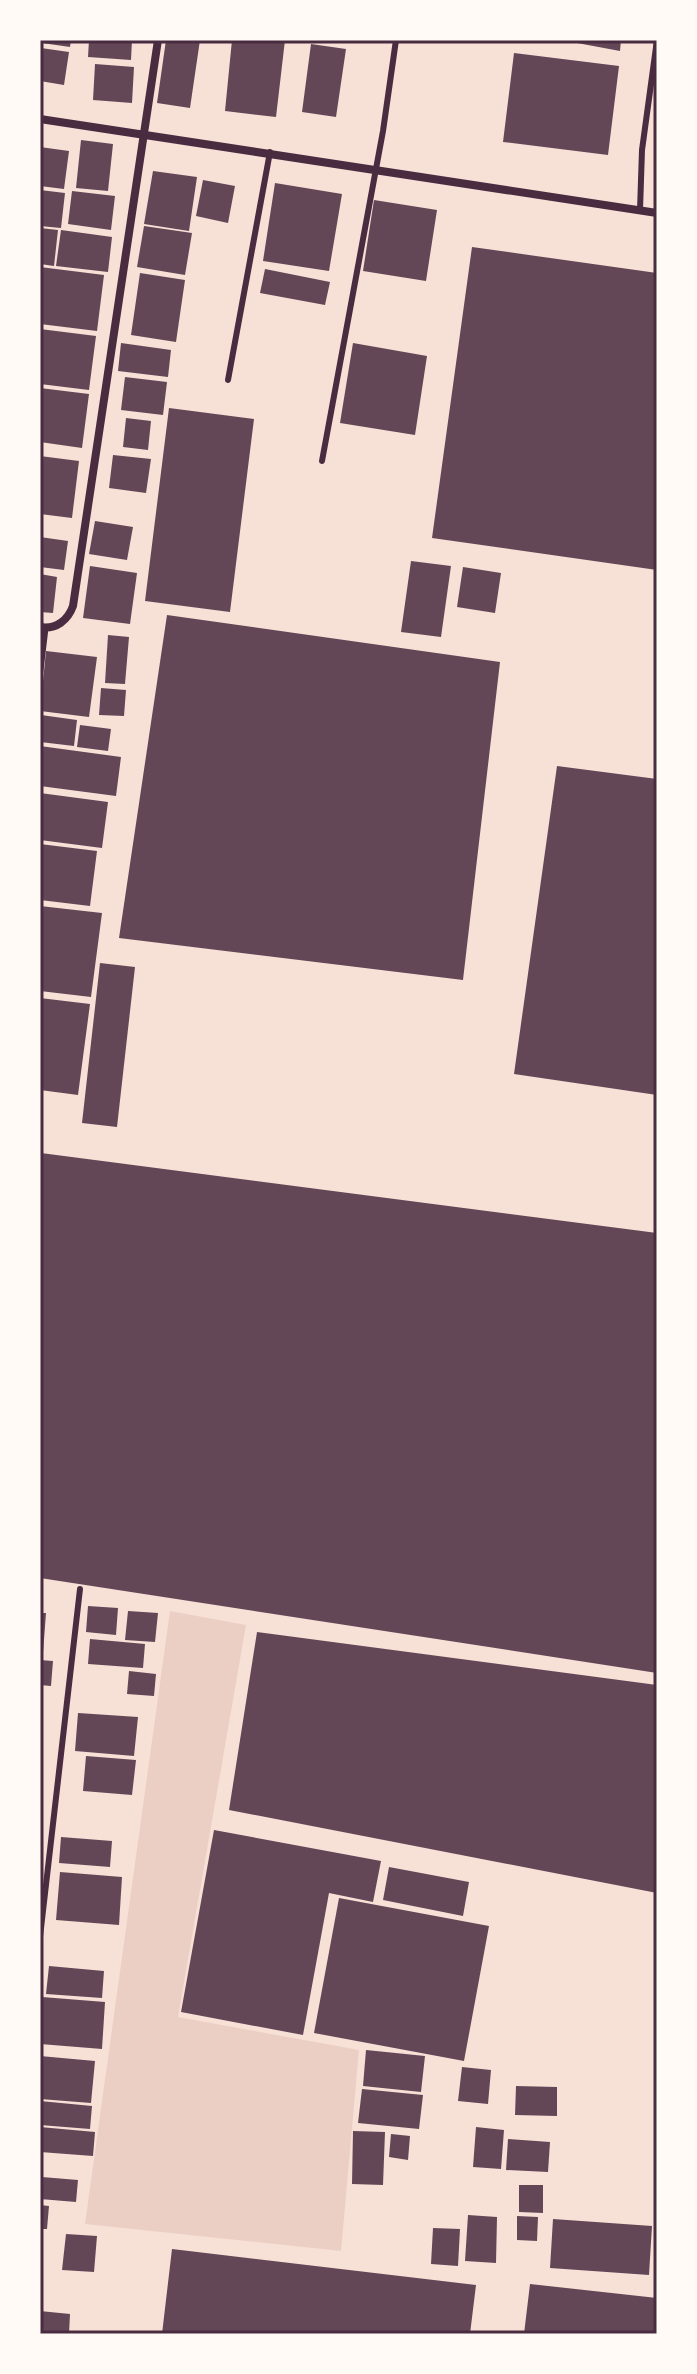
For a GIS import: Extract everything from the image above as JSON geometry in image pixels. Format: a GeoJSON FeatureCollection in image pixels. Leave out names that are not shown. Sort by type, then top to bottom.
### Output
{"type":"FeatureCollection","features":[{"type":"Feature","properties":{"kind":"street"},"geometry":{"type":"LineString","coordinates":[[40,670],[43,628],[56,626],[73,606],[158,40]]}},
{"type":"Feature","properties":{"kind":"street"},"geometry":{"type":"LineString","coordinates":[[40,119],[657,213]]}},
{"type":"Feature","properties":{"kind":"lane"},"geometry":{"type":"LineString","coordinates":[[322,461],[396,40]]}},
{"type":"Feature","properties":{"kind":"lane"},"geometry":{"type":"LineString","coordinates":[[640,210],[642,150],[657,40]]}},
{"type":"Feature","properties":{"kind":"lane"},"geometry":{"type":"LineString","coordinates":[[228,380],[270,152]]}},
{"type":"Feature","properties":{"kind":"lane"},"geometry":{"type":"LineString","coordinates":[[40,1937],[80,1589]]}},
{"type":"Feature","properties":{"kind":"shaded area"},"geometry":{"type":"Polygon","coordinates":[[[170,1611],[246,1625],[178,2017],[359,2050],[341,2251],[85,2224],[170,1611]]]}},
{"type":"Feature","properties":{"kind":"building"},"geometry":{"type":"Polygon","coordinates":[[[43,40],[71,40],[70,47],[42,43],[43,40]]]}},
{"type":"Feature","properties":{"kind":"building"},"geometry":{"type":"Polygon","coordinates":[[[89,40],[132,40],[131,60],[88,57],[89,40]]]}},
{"type":"Feature","properties":{"kind":"building"},"geometry":{"type":"Polygon","coordinates":[[[166,40],[200,40],[190,108],[157,103],[166,40]]]}},
{"type":"Feature","properties":{"kind":"building"},"geometry":{"type":"Polygon","coordinates":[[[232,40],[285,40],[276,117],[225,111],[232,40]]]}},
{"type":"Feature","properties":{"kind":"building"},"geometry":{"type":"Polygon","coordinates":[[[561,40],[621,40],[620,51],[561,40]]]}},
{"type":"Feature","properties":{"kind":"building"},"geometry":{"type":"Polygon","coordinates":[[[311,44],[346,49],[336,117],[302,112],[311,44]]]}},
{"type":"Feature","properties":{"kind":"building"},"geometry":{"type":"Polygon","coordinates":[[[41,48],[69,52],[64,85],[40,81],[41,48]]]}},
{"type":"Feature","properties":{"kind":"building"},"geometry":{"type":"Polygon","coordinates":[[[514,53],[619,66],[608,155],[503,142],[514,53]]]}},
{"type":"Feature","properties":{"kind":"building"},"geometry":{"type":"Polygon","coordinates":[[[95,64],[134,67],[132,103],[93,100],[95,64]]]}},
{"type":"Feature","properties":{"kind":"building"},"geometry":{"type":"Polygon","coordinates":[[[81,140],[113,144],[108,191],[76,188],[81,140]]]}},
{"type":"Feature","properties":{"kind":"building"},"geometry":{"type":"Polygon","coordinates":[[[40,147],[69,151],[64,189],[40,186],[40,147]]]}},
{"type":"Feature","properties":{"kind":"building"},"geometry":{"type":"Polygon","coordinates":[[[153,171],[197,177],[189,231],[144,224],[153,171]]]}},
{"type":"Feature","properties":{"kind":"building"},"geometry":{"type":"Polygon","coordinates":[[[203,180],[235,186],[228,223],[196,216],[203,180]]]}},
{"type":"Feature","properties":{"kind":"building"},"geometry":{"type":"Polygon","coordinates":[[[275,183],[342,194],[329,271],[263,261],[275,183]]]}},
{"type":"Feature","properties":{"kind":"building"},"geometry":{"type":"Polygon","coordinates":[[[40,190],[65,193],[61,228],[40,226],[40,190]]]}},
{"type":"Feature","properties":{"kind":"building"},"geometry":{"type":"Polygon","coordinates":[[[72,191],[115,196],[111,230],[68,224],[72,191]]]}},
{"type":"Feature","properties":{"kind":"building"},"geometry":{"type":"Polygon","coordinates":[[[374,200],[437,210],[426,281],[363,271],[374,200]]]}},
{"type":"Feature","properties":{"kind":"building"},"geometry":{"type":"Polygon","coordinates":[[[144,226],[192,233],[185,275],[137,267],[144,226]]]}},
{"type":"Feature","properties":{"kind":"building"},"geometry":{"type":"Polygon","coordinates":[[[40,228],[58,230],[54,266],[40,264],[40,228]]]}},
{"type":"Feature","properties":{"kind":"building"},"geometry":{"type":"Polygon","coordinates":[[[61,230],[112,237],[108,272],[56,266],[61,230]]]}},
{"type":"Feature","properties":{"kind":"building"},"geometry":{"type":"Polygon","coordinates":[[[472,247],[657,273],[657,570],[432,538],[472,247]]]}},
{"type":"Feature","properties":{"kind":"building"},"geometry":{"type":"Polygon","coordinates":[[[40,267],[104,275],[97,331],[40,324],[40,267]]]}},
{"type":"Feature","properties":{"kind":"building"},"geometry":{"type":"Polygon","coordinates":[[[265,269],[330,282],[325,305],[260,293],[265,269]]]}},
{"type":"Feature","properties":{"kind":"building"},"geometry":{"type":"Polygon","coordinates":[[[140,273],[185,280],[176,342],[131,335],[140,273]]]}},
{"type":"Feature","properties":{"kind":"building"},"geometry":{"type":"Polygon","coordinates":[[[40,329],[96,336],[89,390],[40,384],[40,329]]]}},
{"type":"Feature","properties":{"kind":"building"},"geometry":{"type":"Polygon","coordinates":[[[121,343],[171,350],[168,377],[118,371],[121,343]]]}},
{"type":"Feature","properties":{"kind":"building"},"geometry":{"type":"Polygon","coordinates":[[[353,343],[427,356],[415,435],[340,423],[353,343]]]}},
{"type":"Feature","properties":{"kind":"building"},"geometry":{"type":"Polygon","coordinates":[[[125,377],[167,382],[163,415],[121,410],[125,377]]]}},
{"type":"Feature","properties":{"kind":"building"},"geometry":{"type":"Polygon","coordinates":[[[40,388],[89,394],[82,448],[40,442],[40,388]]]}},
{"type":"Feature","properties":{"kind":"building"},"geometry":{"type":"Polygon","coordinates":[[[169,408],[254,419],[230,612],[145,601],[169,408]]]}},
{"type":"Feature","properties":{"kind":"building"},"geometry":{"type":"Polygon","coordinates":[[[126,418],[151,421],[148,450],[123,447],[126,418]]]}},
{"type":"Feature","properties":{"kind":"building"},"geometry":{"type":"Polygon","coordinates":[[[113,455],[151,459],[146,493],[109,488],[113,455]]]}},
{"type":"Feature","properties":{"kind":"building"},"geometry":{"type":"Polygon","coordinates":[[[40,456],[79,461],[72,518],[40,514],[40,456]]]}},
{"type":"Feature","properties":{"kind":"building"},"geometry":{"type":"Polygon","coordinates":[[[95,521],[133,527],[127,560],[89,554],[95,521]]]}},
{"type":"Feature","properties":{"kind":"building"},"geometry":{"type":"Polygon","coordinates":[[[40,537],[68,541],[64,570],[40,567],[40,537]]]}},
{"type":"Feature","properties":{"kind":"building"},"geometry":{"type":"Polygon","coordinates":[[[411,561],[451,566],[441,637],[401,632],[411,561]]]}},
{"type":"Feature","properties":{"kind":"building"},"geometry":{"type":"Polygon","coordinates":[[[90,566],[137,573],[130,624],[83,618],[90,566]]]}},
{"type":"Feature","properties":{"kind":"building"},"geometry":{"type":"Polygon","coordinates":[[[463,567],[501,573],[495,613],[457,607],[463,567]]]}},
{"type":"Feature","properties":{"kind":"building"},"geometry":{"type":"Polygon","coordinates":[[[40,574],[57,577],[53,613],[40,612],[40,574]]]}},
{"type":"Feature","properties":{"kind":"building"},"geometry":{"type":"Polygon","coordinates":[[[167,615],[500,662],[463,980],[119,938],[167,615]]]}},
{"type":"Feature","properties":{"kind":"building"},"geometry":{"type":"Polygon","coordinates":[[[108,635],[129,637],[125,684],[105,683],[108,635]]]}},
{"type":"Feature","properties":{"kind":"building"},"geometry":{"type":"Polygon","coordinates":[[[46,651],[97,657],[89,717],[40,711],[46,651]]]}},
{"type":"Feature","properties":{"kind":"building"},"geometry":{"type":"Polygon","coordinates":[[[101,688],[126,690],[124,716],[99,715],[101,688]]]}},
{"type":"Feature","properties":{"kind":"building"},"geometry":{"type":"Polygon","coordinates":[[[41,715],[77,720],[74,746],[40,742],[41,715]]]}},
{"type":"Feature","properties":{"kind":"building"},"geometry":{"type":"Polygon","coordinates":[[[80,725],[111,729],[108,751],[77,747],[80,725]]]}},
{"type":"Feature","properties":{"kind":"building"},"geometry":{"type":"Polygon","coordinates":[[[40,746],[121,757],[116,796],[40,786],[40,746]]]}},
{"type":"Feature","properties":{"kind":"building"},"geometry":{"type":"Polygon","coordinates":[[[557,766],[657,779],[657,1095],[514,1074],[557,766]]]}},
{"type":"Feature","properties":{"kind":"building"},"geometry":{"type":"Polygon","coordinates":[[[40,793],[108,802],[102,848],[40,840],[40,793]]]}},
{"type":"Feature","properties":{"kind":"building"},"geometry":{"type":"Polygon","coordinates":[[[40,844],[97,851],[90,906],[40,900],[40,844]]]}},
{"type":"Feature","properties":{"kind":"building"},"geometry":{"type":"Polygon","coordinates":[[[40,906],[102,913],[91,997],[40,991],[40,906]]]}},
{"type":"Feature","properties":{"kind":"building"},"geometry":{"type":"Polygon","coordinates":[[[100,963],[135,967],[117,1127],[82,1123],[100,963]]]}},
{"type":"Feature","properties":{"kind":"building"},"geometry":{"type":"Polygon","coordinates":[[[40,998],[90,1004],[78,1095],[40,1090],[40,998]]]}},
{"type":"Feature","properties":{"kind":"building"},"geometry":{"type":"Polygon","coordinates":[[[41,1153],[657,1233],[657,1673],[40,1578],[41,1153]]]}},
{"type":"Feature","properties":{"kind":"building"},"geometry":{"type":"Polygon","coordinates":[[[88,1606],[118,1608],[116,1635],[86,1632],[88,1606]]]}},
{"type":"Feature","properties":{"kind":"building"},"geometry":{"type":"Polygon","coordinates":[[[128,1611],[158,1613],[155,1642],[125,1640],[128,1611]]]}},
{"type":"Feature","properties":{"kind":"building"},"geometry":{"type":"Polygon","coordinates":[[[40,1613],[46,1613],[43,1653],[40,1653],[40,1613]]]}},
{"type":"Feature","properties":{"kind":"building"},"geometry":{"type":"Polygon","coordinates":[[[257,1632],[657,1685],[657,1893],[229,1810],[257,1632]]]}},
{"type":"Feature","properties":{"kind":"building"},"geometry":{"type":"Polygon","coordinates":[[[90,1639],[145,1644],[143,1668],[88,1664],[90,1639]]]}},
{"type":"Feature","properties":{"kind":"building"},"geometry":{"type":"Polygon","coordinates":[[[40,1660],[53,1661],[51,1686],[40,1685],[40,1660]]]}},
{"type":"Feature","properties":{"kind":"building"},"geometry":{"type":"Polygon","coordinates":[[[129,1671],[156,1674],[154,1696],[127,1694],[129,1671]]]}},
{"type":"Feature","properties":{"kind":"building"},"geometry":{"type":"Polygon","coordinates":[[[78,1713],[138,1717],[134,1756],[75,1751],[78,1713]]]}},
{"type":"Feature","properties":{"kind":"building"},"geometry":{"type":"Polygon","coordinates":[[[86,1756],[136,1760],[132,1795],[83,1791],[86,1756]]]}},
{"type":"Feature","properties":{"kind":"building"},"geometry":{"type":"Polygon","coordinates":[[[214,1830],[381,1861],[373,1902],[329,1893],[303,2035],[181,2012],[214,1830]]]}},
{"type":"Feature","properties":{"kind":"building"},"geometry":{"type":"Polygon","coordinates":[[[61,1837],[112,1841],[110,1867],[59,1863],[61,1837]]]}},
{"type":"Feature","properties":{"kind":"building"},"geometry":{"type":"Polygon","coordinates":[[[389,1867],[469,1882],[463,1916],[383,1900],[389,1867]]]}},
{"type":"Feature","properties":{"kind":"building"},"geometry":{"type":"Polygon","coordinates":[[[60,1872],[122,1877],[119,1925],[56,1920],[60,1872]]]}},
{"type":"Feature","properties":{"kind":"building"},"geometry":{"type":"Polygon","coordinates":[[[339,1898],[489,1926],[464,2061],[314,2033],[339,1898]]]}},
{"type":"Feature","properties":{"kind":"building"},"geometry":{"type":"Polygon","coordinates":[[[49,1966],[104,1971],[102,1998],[46,1994],[49,1966]]]}},
{"type":"Feature","properties":{"kind":"building"},"geometry":{"type":"Polygon","coordinates":[[[42,1997],[105,2002],[102,2049],[40,2044],[42,1997]]]}},
{"type":"Feature","properties":{"kind":"building"},"geometry":{"type":"Polygon","coordinates":[[[366,2050],[425,2056],[421,2092],[363,2086],[366,2050]]]}},
{"type":"Feature","properties":{"kind":"building"},"geometry":{"type":"Polygon","coordinates":[[[40,2056],[95,2061],[91,2103],[40,2099],[40,2056]]]}},
{"type":"Feature","properties":{"kind":"building"},"geometry":{"type":"Polygon","coordinates":[[[462,2067],[491,2070],[488,2104],[458,2101],[462,2067]]]}},
{"type":"Feature","properties":{"kind":"building"},"geometry":{"type":"Polygon","coordinates":[[[516,2086],[557,2087],[557,2116],[515,2115],[516,2086]]]}},
{"type":"Feature","properties":{"kind":"building"},"geometry":{"type":"Polygon","coordinates":[[[362,2089],[423,2095],[419,2129],[358,2123],[362,2089]]]}},
{"type":"Feature","properties":{"kind":"building"},"geometry":{"type":"Polygon","coordinates":[[[40,2101],[92,2106],[90,2129],[40,2125],[40,2101]]]}},
{"type":"Feature","properties":{"kind":"building"},"geometry":{"type":"Polygon","coordinates":[[[40,2127],[95,2132],[93,2156],[40,2152],[40,2127]]]}},
{"type":"Feature","properties":{"kind":"building"},"geometry":{"type":"Polygon","coordinates":[[[476,2127],[504,2130],[501,2169],[473,2167],[476,2127]]]}},
{"type":"Feature","properties":{"kind":"building"},"geometry":{"type":"Polygon","coordinates":[[[353,2131],[385,2132],[383,2185],[352,2184],[353,2131]]]}},
{"type":"Feature","properties":{"kind":"building"},"geometry":{"type":"Polygon","coordinates":[[[391,2134],[410,2136],[408,2160],[389,2157],[391,2134]]]}},
{"type":"Feature","properties":{"kind":"building"},"geometry":{"type":"Polygon","coordinates":[[[508,2139],[550,2142],[548,2172],[506,2170],[508,2139]]]}},
{"type":"Feature","properties":{"kind":"building"},"geometry":{"type":"Polygon","coordinates":[[[42,2177],[78,2180],[76,2202],[40,2199],[42,2177]]]}},
{"type":"Feature","properties":{"kind":"building"},"geometry":{"type":"Polygon","coordinates":[[[519,2185],[543,2185],[543,2213],[519,2212],[519,2185]]]}},
{"type":"Feature","properties":{"kind":"building"},"geometry":{"type":"Polygon","coordinates":[[[40,2205],[49,2206],[47,2229],[40,2229],[40,2205]]]}},
{"type":"Feature","properties":{"kind":"building"},"geometry":{"type":"Polygon","coordinates":[[[468,2215],[497,2217],[496,2263],[465,2261],[468,2215]]]}},
{"type":"Feature","properties":{"kind":"building"},"geometry":{"type":"Polygon","coordinates":[[[517,2216],[538,2217],[537,2241],[517,2240],[517,2216]]]}},
{"type":"Feature","properties":{"kind":"building"},"geometry":{"type":"Polygon","coordinates":[[[553,2219],[652,2226],[649,2275],[550,2268],[553,2219]]]}},
{"type":"Feature","properties":{"kind":"building"},"geometry":{"type":"Polygon","coordinates":[[[433,2228],[460,2229],[458,2266],[431,2264],[433,2228]]]}},
{"type":"Feature","properties":{"kind":"building"},"geometry":{"type":"Polygon","coordinates":[[[66,2234],[97,2236],[94,2272],[62,2270],[66,2234]]]}},
{"type":"Feature","properties":{"kind":"building"},"geometry":{"type":"Polygon","coordinates":[[[172,2249],[476,2285],[470,2334],[162,2334],[172,2249]]]}},
{"type":"Feature","properties":{"kind":"building"},"geometry":{"type":"Polygon","coordinates":[[[530,2284],[657,2298],[657,2334],[524,2334],[530,2284]]]}},
{"type":"Feature","properties":{"kind":"building"},"geometry":{"type":"Polygon","coordinates":[[[40,2311],[70,2314],[69,2334],[40,2334],[40,2311]]]}}]}
